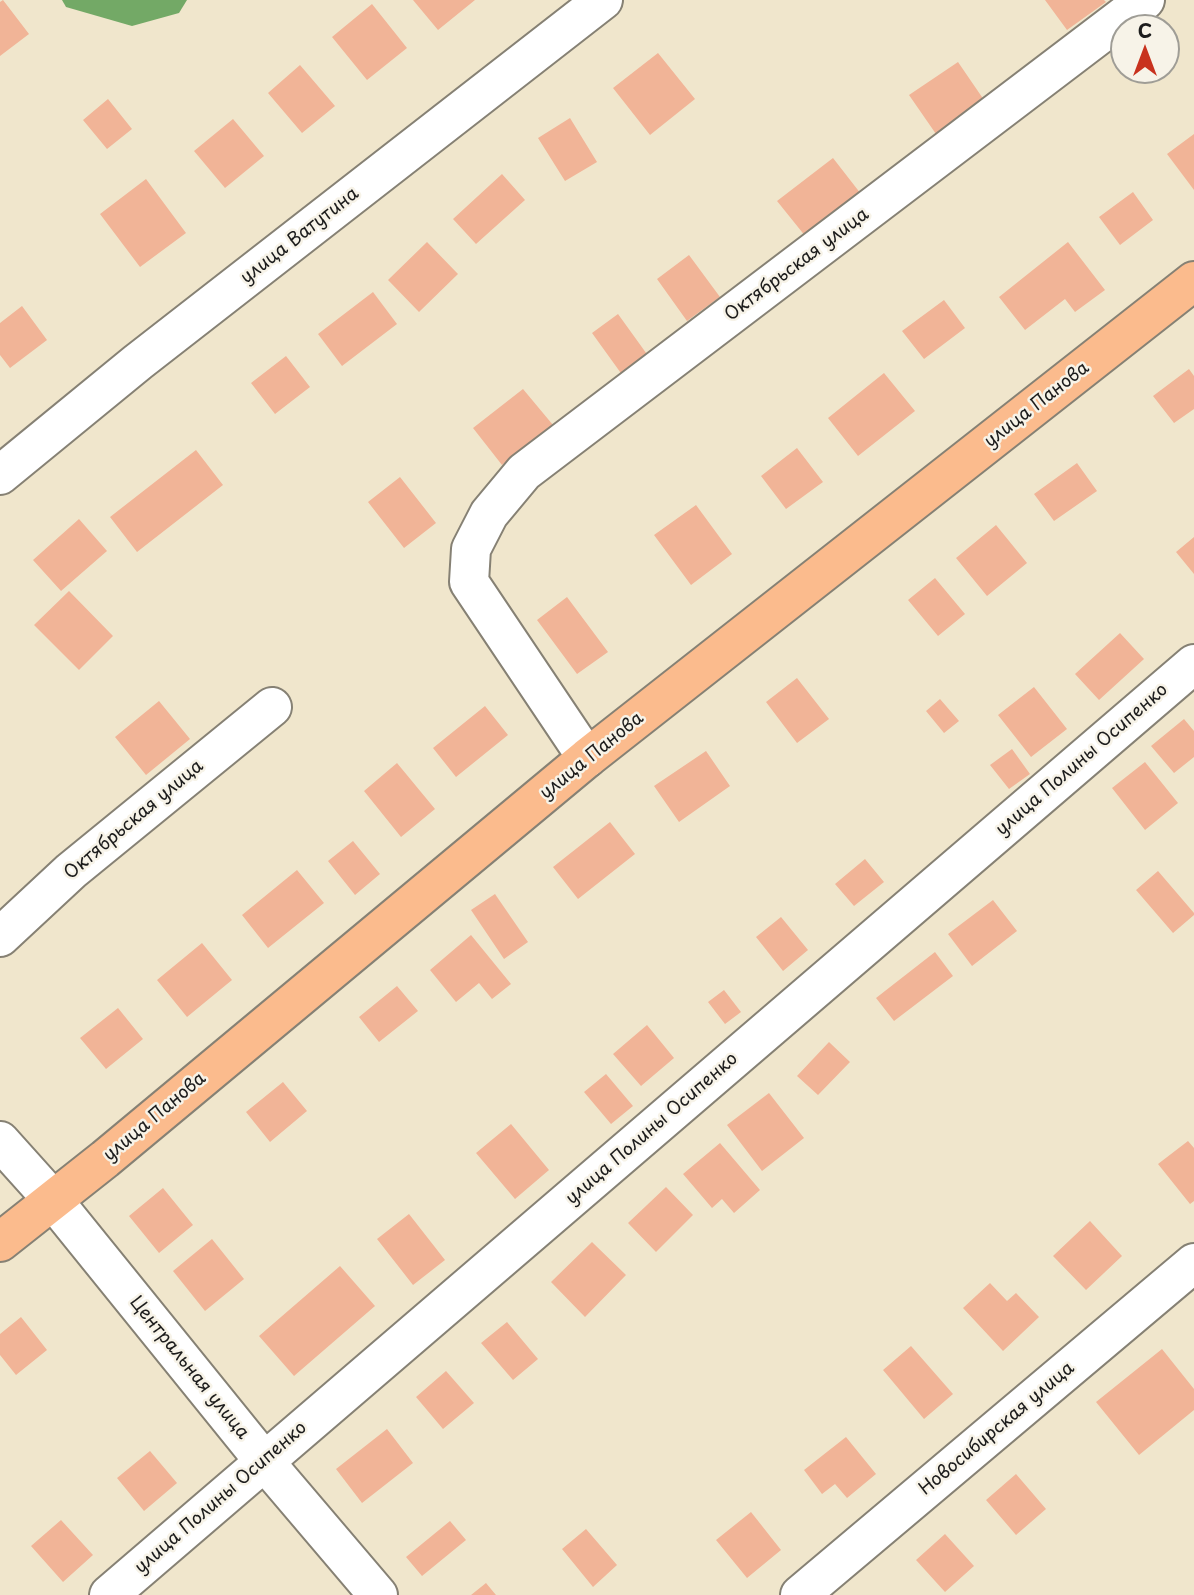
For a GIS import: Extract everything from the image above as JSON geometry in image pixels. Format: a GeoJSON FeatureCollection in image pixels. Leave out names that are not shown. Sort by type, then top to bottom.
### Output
{"type":"FeatureCollection","features":[{"type":"Feature","properties":{"kind":"main road","name":"улица Панова"},"geometry":{"type":"LineString","coordinates":[[0,1242],[105,1159],[587,758],[1194,281]]}},
{"type":"Feature","properties":{"kind":"street","name":"улица Ватутина"},"geometry":{"type":"LineString","coordinates":[[0,475],[149,354],[603,0]]}},
{"type":"Feature","properties":{"kind":"street","name":"Октябрьская улица"},"geometry":{"type":"LineString","coordinates":[[587,758],[469,582],[471,549],[488,514],[524,472],[1144,0]]}},
{"type":"Feature","properties":{"kind":"street","name":"улица Полины Осипенко"},"geometry":{"type":"LineString","coordinates":[[109,1595],[1194,664]]}},
{"type":"Feature","properties":{"kind":"street","name":"Октябрьская улица"},"geometry":{"type":"LineString","coordinates":[[0,937],[71,871],[272,707]]}},
{"type":"Feature","properties":{"kind":"street","name":"Центральная улица"},"geometry":{"type":"LineString","coordinates":[[0,1140],[53,1200],[264,1461],[378,1595]]}},
{"type":"Feature","properties":{"kind":"street","name":"Новосибирская улица"},"geometry":{"type":"LineString","coordinates":[[800,1595],[1194,1262]]}},
{"type":"Feature","properties":{"kind":"green space"},"geometry":{"type":"Polygon","coordinates":[[[62,0],[187,0],[179,13],[132,26],[66,7],[62,0]]]}},
{"type":"Feature","properties":{"kind":"building"},"geometry":{"type":"Polygon","coordinates":[[[3,0],[29,34],[0,56],[0,2],[3,0]]]}},
{"type":"Feature","properties":{"kind":"building"},"geometry":{"type":"Polygon","coordinates":[[[413,0],[475,0],[438,30],[413,0]]]}},
{"type":"Feature","properties":{"kind":"building"},"geometry":{"type":"Polygon","coordinates":[[[1045,0],[1104,0],[1106,2],[1067,30],[1045,0]]]}},
{"type":"Feature","properties":{"kind":"building"},"geometry":{"type":"Polygon","coordinates":[[[372,4],[407,48],[367,80],[332,37],[372,4]]]}},
{"type":"Feature","properties":{"kind":"building"},"geometry":{"type":"Polygon","coordinates":[[[658,53],[695,99],[650,135],[613,88],[658,53]]]}},
{"type":"Feature","properties":{"kind":"building"},"geometry":{"type":"Polygon","coordinates":[[[958,62],[984,100],[936,134],[909,95],[958,62]]]}},
{"type":"Feature","properties":{"kind":"building"},"geometry":{"type":"Polygon","coordinates":[[[300,65],[335,106],[302,133],[268,93],[300,65]]]}},
{"type":"Feature","properties":{"kind":"building"},"geometry":{"type":"Polygon","coordinates":[[[108,99],[132,129],[107,149],[83,120],[108,99]]]}},
{"type":"Feature","properties":{"kind":"building"},"geometry":{"type":"Polygon","coordinates":[[[570,118],[597,162],[565,181],[538,138],[570,118]]]}},
{"type":"Feature","properties":{"kind":"building"},"geometry":{"type":"Polygon","coordinates":[[[233,119],[264,156],[225,188],[194,151],[233,119]]]}},
{"type":"Feature","properties":{"kind":"building"},"geometry":{"type":"Polygon","coordinates":[[[1194,134],[1194,190],[1167,154],[1194,134]]]}},
{"type":"Feature","properties":{"kind":"building"},"geometry":{"type":"Polygon","coordinates":[[[833,158],[861,194],[806,237],[777,201],[833,158]]]}},
{"type":"Feature","properties":{"kind":"building"},"geometry":{"type":"Polygon","coordinates":[[[502,174],[525,200],[476,244],[453,219],[502,174]]]}},
{"type":"Feature","properties":{"kind":"building"},"geometry":{"type":"Polygon","coordinates":[[[146,179],[186,233],[140,267],[100,214],[146,179]]]}},
{"type":"Feature","properties":{"kind":"building"},"geometry":{"type":"Polygon","coordinates":[[[1133,192],[1153,220],[1120,245],[1099,217],[1133,192]]]}},
{"type":"Feature","properties":{"kind":"building"},"geometry":{"type":"Polygon","coordinates":[[[427,242],[458,274],[419,312],[388,280],[427,242]]]}},
{"type":"Feature","properties":{"kind":"building"},"geometry":{"type":"Polygon","coordinates":[[[1068,242],[1105,290],[1075,312],[1065,299],[1025,330],[999,297],[1068,242]]]}},
{"type":"Feature","properties":{"kind":"building"},"geometry":{"type":"Polygon","coordinates":[[[689,255],[720,297],[687,321],[657,279],[689,255]]]}},
{"type":"Feature","properties":{"kind":"building"},"geometry":{"type":"Polygon","coordinates":[[[373,292],[397,324],[342,366],[318,334],[373,292]]]}},
{"type":"Feature","properties":{"kind":"building"},"geometry":{"type":"Polygon","coordinates":[[[944,300],[965,328],[924,359],[902,331],[944,300]]]}},
{"type":"Feature","properties":{"kind":"building"},"geometry":{"type":"Polygon","coordinates":[[[22,306],[47,340],[10,368],[0,355],[0,323],[22,306]]]}},
{"type":"Feature","properties":{"kind":"building"},"geometry":{"type":"Polygon","coordinates":[[[618,314],[649,357],[623,376],[592,333],[618,314]]]}},
{"type":"Feature","properties":{"kind":"building"},"geometry":{"type":"Polygon","coordinates":[[[286,356],[310,387],[275,414],[251,383],[286,356]]]}},
{"type":"Feature","properties":{"kind":"building"},"geometry":{"type":"Polygon","coordinates":[[[1189,369],[1194,376],[1194,409],[1174,423],[1153,396],[1189,369]]]}},
{"type":"Feature","properties":{"kind":"building"},"geometry":{"type":"Polygon","coordinates":[[[884,373],[915,411],[858,456],[828,418],[884,373]]]}},
{"type":"Feature","properties":{"kind":"building"},"geometry":{"type":"Polygon","coordinates":[[[523,389],[553,425],[502,465],[473,428],[523,389]]]}},
{"type":"Feature","properties":{"kind":"building"},"geometry":{"type":"Polygon","coordinates":[[[797,448],[823,482],[786,509],[761,476],[797,448]]]}},
{"type":"Feature","properties":{"kind":"building"},"geometry":{"type":"Polygon","coordinates":[[[196,450],[223,485],[137,552],[110,517],[196,450]]]}},
{"type":"Feature","properties":{"kind":"building"},"geometry":{"type":"Polygon","coordinates":[[[1077,463],[1097,491],[1054,521],[1034,494],[1077,463]]]}},
{"type":"Feature","properties":{"kind":"building"},"geometry":{"type":"Polygon","coordinates":[[[400,477],[436,523],[404,548],[368,502],[400,477]]]}},
{"type":"Feature","properties":{"kind":"building"},"geometry":{"type":"Polygon","coordinates":[[[696,505],[732,554],[691,585],[654,535],[696,505]]]}},
{"type":"Feature","properties":{"kind":"building"},"geometry":{"type":"Polygon","coordinates":[[[79,519],[107,551],[61,591],[33,560],[79,519]]]}},
{"type":"Feature","properties":{"kind":"building"},"geometry":{"type":"Polygon","coordinates":[[[996,525],[1027,563],[987,596],[956,558],[996,525]]]}},
{"type":"Feature","properties":{"kind":"building"},"geometry":{"type":"Polygon","coordinates":[[[1194,537],[1194,574],[1176,552],[1194,537]]]}},
{"type":"Feature","properties":{"kind":"building"},"geometry":{"type":"Polygon","coordinates":[[[935,578],[965,614],[938,636],[908,600],[935,578]]]}},
{"type":"Feature","properties":{"kind":"building"},"geometry":{"type":"Polygon","coordinates":[[[69,591],[113,636],[79,670],[34,625],[69,591]]]}},
{"type":"Feature","properties":{"kind":"building"},"geometry":{"type":"Polygon","coordinates":[[[567,597],[608,652],[577,674],[537,620],[567,597]]]}},
{"type":"Feature","properties":{"kind":"building"},"geometry":{"type":"Polygon","coordinates":[[[1120,633],[1144,659],[1099,700],[1075,674],[1120,633]]]}},
{"type":"Feature","properties":{"kind":"building"},"geometry":{"type":"Polygon","coordinates":[[[797,678],[829,719],[797,743],[766,702],[797,678]]]}},
{"type":"Feature","properties":{"kind":"building"},"geometry":{"type":"Polygon","coordinates":[[[1034,687],[1067,729],[1031,757],[998,715],[1034,687]]]}},
{"type":"Feature","properties":{"kind":"building"},"geometry":{"type":"Polygon","coordinates":[[[940,699],[959,721],[944,733],[926,711],[940,699]]]}},
{"type":"Feature","properties":{"kind":"building"},"geometry":{"type":"Polygon","coordinates":[[[159,701],[190,739],[146,775],[115,737],[159,701]]]}},
{"type":"Feature","properties":{"kind":"building"},"geometry":{"type":"Polygon","coordinates":[[[485,706],[508,735],[456,777],[433,748],[485,706]]]}},
{"type":"Feature","properties":{"kind":"building"},"geometry":{"type":"Polygon","coordinates":[[[1184,719],[1194,731],[1194,757],[1174,773],[1151,746],[1184,719]]]}},
{"type":"Feature","properties":{"kind":"building"},"geometry":{"type":"Polygon","coordinates":[[[1012,749],[1030,774],[1009,789],[990,765],[1012,749]]]}},
{"type":"Feature","properties":{"kind":"building"},"geometry":{"type":"Polygon","coordinates":[[[706,751],[730,786],[679,822],[654,786],[706,751]]]}},
{"type":"Feature","properties":{"kind":"building"},"geometry":{"type":"Polygon","coordinates":[[[1145,762],[1178,803],[1145,830],[1112,788],[1145,762]]]}},
{"type":"Feature","properties":{"kind":"building"},"geometry":{"type":"Polygon","coordinates":[[[397,763],[435,809],[401,837],[364,791],[397,763]]]}},
{"type":"Feature","properties":{"kind":"building"},"geometry":{"type":"Polygon","coordinates":[[[610,822],[635,854],[578,899],[553,867],[610,822]]]}},
{"type":"Feature","properties":{"kind":"building"},"geometry":{"type":"Polygon","coordinates":[[[353,841],[380,874],[355,895],[328,861],[353,841]]]}},
{"type":"Feature","properties":{"kind":"building"},"geometry":{"type":"Polygon","coordinates":[[[865,859],[884,882],[854,906],[835,884],[865,859]]]}},
{"type":"Feature","properties":{"kind":"building"},"geometry":{"type":"Polygon","coordinates":[[[297,870],[324,903],[268,948],[242,915],[297,870]]]}},
{"type":"Feature","properties":{"kind":"building"},"geometry":{"type":"Polygon","coordinates":[[[1158,871],[1194,913],[1173,933],[1136,890],[1158,871]]]}},
{"type":"Feature","properties":{"kind":"building"},"geometry":{"type":"Polygon","coordinates":[[[495,894],[528,942],[504,959],[471,910],[495,894]]]}},
{"type":"Feature","properties":{"kind":"building"},"geometry":{"type":"Polygon","coordinates":[[[993,900],[1017,931],[972,966],[948,934],[993,900]]]}},
{"type":"Feature","properties":{"kind":"building"},"geometry":{"type":"Polygon","coordinates":[[[781,917],[808,950],[783,971],[756,937],[781,917]]]}},
{"type":"Feature","properties":{"kind":"building"},"geometry":{"type":"Polygon","coordinates":[[[471,935],[511,984],[492,999],[479,983],[456,1002],[430,970],[471,935]]]}},
{"type":"Feature","properties":{"kind":"building"},"geometry":{"type":"Polygon","coordinates":[[[202,943],[232,980],[187,1017],[157,980],[202,943]]]}},
{"type":"Feature","properties":{"kind":"building"},"geometry":{"type":"Polygon","coordinates":[[[935,952],[953,976],[894,1021],[876,998],[935,952]]]}},
{"type":"Feature","properties":{"kind":"building"},"geometry":{"type":"Polygon","coordinates":[[[397,986],[418,1011],[379,1042],[359,1017],[397,986]]]}},
{"type":"Feature","properties":{"kind":"building"},"geometry":{"type":"Polygon","coordinates":[[[724,990],[741,1012],[725,1024],[708,1002],[724,990]]]}},
{"type":"Feature","properties":{"kind":"building"},"geometry":{"type":"Polygon","coordinates":[[[118,1008],[143,1039],[106,1069],[80,1038],[118,1008]]]}},
{"type":"Feature","properties":{"kind":"building"},"geometry":{"type":"Polygon","coordinates":[[[647,1025],[674,1058],[641,1086],[613,1054],[647,1025]]]}},
{"type":"Feature","properties":{"kind":"building"},"geometry":{"type":"Polygon","coordinates":[[[829,1042],[850,1062],[818,1095],[797,1076],[829,1042]]]}},
{"type":"Feature","properties":{"kind":"building"},"geometry":{"type":"Polygon","coordinates":[[[606,1074],[633,1106],[611,1124],[584,1092],[606,1074]]]}},
{"type":"Feature","properties":{"kind":"building"},"geometry":{"type":"Polygon","coordinates":[[[283,1082],[307,1111],[270,1142],[246,1112],[283,1082]]]}},
{"type":"Feature","properties":{"kind":"building"},"geometry":{"type":"Polygon","coordinates":[[[769,1093],[804,1138],[762,1171],[727,1125],[769,1093]]]}},
{"type":"Feature","properties":{"kind":"building"},"geometry":{"type":"Polygon","coordinates":[[[511,1124],[549,1170],[515,1199],[476,1153],[511,1124]]]}},
{"type":"Feature","properties":{"kind":"building"},"geometry":{"type":"Polygon","coordinates":[[[1188,1141],[1194,1148],[1194,1201],[1190,1204],[1158,1164],[1188,1141]]]}},
{"type":"Feature","properties":{"kind":"building"},"geometry":{"type":"Polygon","coordinates":[[[720,1143],[760,1190],[734,1213],[722,1199],[712,1208],[683,1174],[720,1143]]]}},
{"type":"Feature","properties":{"kind":"building"},"geometry":{"type":"Polygon","coordinates":[[[666,1187],[693,1215],[656,1252],[628,1223],[666,1187]]]}},
{"type":"Feature","properties":{"kind":"building"},"geometry":{"type":"Polygon","coordinates":[[[163,1188],[193,1225],[159,1253],[129,1216],[163,1188]]]}},
{"type":"Feature","properties":{"kind":"building"},"geometry":{"type":"Polygon","coordinates":[[[409,1214],[445,1260],[413,1285],[377,1239],[409,1214]]]}},
{"type":"Feature","properties":{"kind":"building"},"geometry":{"type":"Polygon","coordinates":[[[1090,1221],[1122,1256],[1086,1290],[1053,1256],[1090,1221]]]}},
{"type":"Feature","properties":{"kind":"building"},"geometry":{"type":"Polygon","coordinates":[[[212,1239],[244,1279],[205,1311],[173,1271],[212,1239]]]}},
{"type":"Feature","properties":{"kind":"building"},"geometry":{"type":"Polygon","coordinates":[[[592,1242],[626,1275],[585,1317],[551,1282],[592,1242]]]}},
{"type":"Feature","properties":{"kind":"building"},"geometry":{"type":"Polygon","coordinates":[[[340,1266],[375,1306],[294,1376],[259,1336],[340,1266]]]}},
{"type":"Feature","properties":{"kind":"building"},"geometry":{"type":"Polygon","coordinates":[[[990,1283],[1007,1301],[1016,1293],[1039,1317],[1003,1351],[963,1308],[990,1283]]]}},
{"type":"Feature","properties":{"kind":"building"},"geometry":{"type":"Polygon","coordinates":[[[21,1317],[47,1350],[16,1375],[0,1355],[0,1334],[21,1317]]]}},
{"type":"Feature","properties":{"kind":"building"},"geometry":{"type":"Polygon","coordinates":[[[507,1322],[538,1359],[513,1380],[481,1343],[507,1322]]]}},
{"type":"Feature","properties":{"kind":"building"},"geometry":{"type":"Polygon","coordinates":[[[911,1346],[953,1394],[924,1419],[883,1370],[911,1346]]]}},
{"type":"Feature","properties":{"kind":"building"},"geometry":{"type":"Polygon","coordinates":[[[1162,1349],[1194,1389],[1194,1410],[1139,1455],[1096,1402],[1162,1349]]]}},
{"type":"Feature","properties":{"kind":"building"},"geometry":{"type":"Polygon","coordinates":[[[446,1371],[474,1403],[443,1429],[416,1397],[446,1371]]]}},
{"type":"Feature","properties":{"kind":"building"},"geometry":{"type":"Polygon","coordinates":[[[387,1429],[413,1463],[362,1503],[336,1469],[387,1429]]]}},
{"type":"Feature","properties":{"kind":"building"},"geometry":{"type":"Polygon","coordinates":[[[846,1437],[876,1474],[847,1498],[835,1484],[822,1494],[804,1470],[846,1437]]]}},
{"type":"Feature","properties":{"kind":"building"},"geometry":{"type":"Polygon","coordinates":[[[150,1451],[177,1483],[144,1511],[117,1478],[150,1451]]]}},
{"type":"Feature","properties":{"kind":"building"},"geometry":{"type":"Polygon","coordinates":[[[1016,1474],[1046,1509],[1016,1535],[986,1500],[1016,1474]]]}},
{"type":"Feature","properties":{"kind":"building"},"geometry":{"type":"Polygon","coordinates":[[[751,1512],[781,1550],[747,1578],[716,1540],[751,1512]]]}},
{"type":"Feature","properties":{"kind":"building"},"geometry":{"type":"Polygon","coordinates":[[[61,1520],[93,1555],[63,1582],[31,1546],[61,1520]]]}},
{"type":"Feature","properties":{"kind":"building"},"geometry":{"type":"Polygon","coordinates":[[[450,1521],[466,1540],[422,1576],[406,1557],[450,1521]]]}},
{"type":"Feature","properties":{"kind":"building"},"geometry":{"type":"Polygon","coordinates":[[[586,1529],[617,1565],[593,1587],[562,1549],[586,1529]]]}},
{"type":"Feature","properties":{"kind":"building"},"geometry":{"type":"Polygon","coordinates":[[[945,1534],[974,1566],[945,1592],[916,1560],[945,1534]]]}},
{"type":"Feature","properties":{"kind":"building"},"geometry":{"type":"Polygon","coordinates":[[[486,1583],[496,1595],[471,1595],[486,1583]]]}}]}
